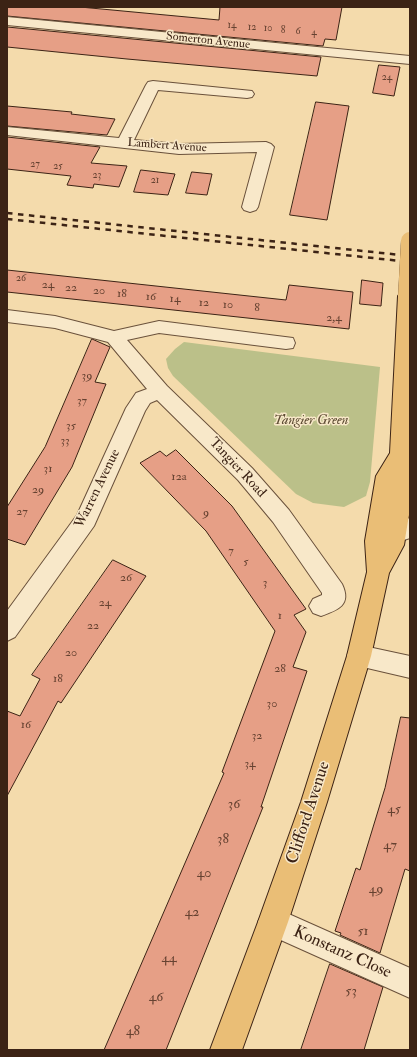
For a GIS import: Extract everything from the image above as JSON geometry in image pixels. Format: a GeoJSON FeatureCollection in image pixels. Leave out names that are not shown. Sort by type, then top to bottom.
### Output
{"type":"FeatureCollection","features":[{"type":"Feature","properties":{"kind":"highway","name":"Clifford Avenue"},"geometry":{"type":"LineString","coordinates":[[226,1050],[273,922],[314,802],[358,656],[378,572],[403,529],[404,481],[400,454],[410,241]]}},
{"type":"Feature","properties":{"kind":"highway","name":"Clifford Avenue"},"geometry":{"type":"LineString","coordinates":[[378,572],[376,541],[384,491],[387,476],[400,454]]}},
{"type":"Feature","properties":{"kind":"street","name":"Somerton Avenue"},"geometry":{"type":"LineString","coordinates":[[7,21],[410,60]]}},
{"type":"Feature","properties":{"kind":"street"},"geometry":{"type":"LineString","coordinates":[[124,144],[153,85],[247,94]]}},
{"type":"Feature","properties":{"kind":"street","name":"Lambert Avenue"},"geometry":{"type":"LineString","coordinates":[[7,131],[179,149],[266,147],[250,207]]}},
{"type":"Feature","properties":{"kind":"street"},"geometry":{"type":"LineString","coordinates":[[7,316],[55,322],[114,336],[159,327],[286,343]]}},
{"type":"Feature","properties":{"kind":"street","name":"Tangier Road"},"geometry":{"type":"LineString","coordinates":[[114,336],[160,391],[245,474],[281,516],[334,591],[334,598],[331,602],[321,606]]}},
{"type":"Feature","properties":{"kind":"street","name":"Warren Avenue"},"geometry":{"type":"LineString","coordinates":[[7,630],[86,520],[136,408],[143,398],[160,391]]}},
{"type":"Feature","properties":{"kind":"street"},"geometry":{"type":"LineString","coordinates":[[358,656],[410,667]]}},
{"type":"Feature","properties":{"kind":"street","name":"Konstanz Close"},"geometry":{"type":"LineString","coordinates":[[273,922],[410,983]]}},
{"type":"Feature","properties":{"kind":"green space","name":"Tangier Green"},"geometry":{"type":"Polygon","coordinates":[[[184,342],[380,367],[370,482],[366,496],[344,507],[313,503],[296,494],[173,376],[168,368],[166,359],[184,342]]]}},
{"type":"Feature","properties":{"kind":"building"},"geometry":{"type":"Polygon","coordinates":[[[7,7],[80,7],[219,20],[220,7],[342,7],[336,40],[325,39],[323,46],[7,16],[7,7]]]}},
{"type":"Feature","properties":{"kind":"building"},"geometry":{"type":"Polygon","coordinates":[[[7,27],[321,57],[317,76],[127,59],[7,47],[7,27]]]}},
{"type":"Feature","properties":{"kind":"building"},"geometry":{"type":"Polygon","coordinates":[[[379,65],[400,67],[394,96],[373,93],[379,65]]]}},
{"type":"Feature","properties":{"kind":"building"},"geometry":{"type":"Polygon","coordinates":[[[316,102],[349,106],[327,220],[290,215],[316,102]]]}},
{"type":"Feature","properties":{"kind":"building"},"geometry":{"type":"Polygon","coordinates":[[[7,106],[72,112],[71,114],[115,119],[107,135],[7,126],[7,106]]]}},
{"type":"Feature","properties":{"kind":"building"},"geometry":{"type":"Polygon","coordinates":[[[7,137],[100,147],[91,163],[127,166],[119,187],[94,184],[93,188],[67,185],[71,176],[7,169],[7,137]]]}},
{"type":"Feature","properties":{"kind":"building"},"geometry":{"type":"Polygon","coordinates":[[[141,170],[175,174],[168,195],[134,192],[141,170]]]}},
{"type":"Feature","properties":{"kind":"building"},"geometry":{"type":"Polygon","coordinates":[[[192,172],[212,174],[207,195],[186,193],[192,172]]]}},
{"type":"Feature","properties":{"kind":"building"},"geometry":{"type":"Polygon","coordinates":[[[7,270],[286,300],[289,285],[353,292],[349,329],[7,292],[7,270]]]}},
{"type":"Feature","properties":{"kind":"building"},"geometry":{"type":"Polygon","coordinates":[[[362,280],[383,283],[381,306],[360,304],[362,280]]]}},
{"type":"Feature","properties":{"kind":"building"},"geometry":{"type":"Polygon","coordinates":[[[92,339],[110,347],[95,382],[106,384],[72,467],[25,545],[7,539],[7,507],[45,447],[92,339]]]}},
{"type":"Feature","properties":{"kind":"building"},"geometry":{"type":"Polygon","coordinates":[[[176,450],[232,506],[306,609],[294,615],[306,632],[293,667],[307,671],[261,807],[263,807],[166,1050],[104,1050],[224,773],[222,772],[275,631],[206,531],[140,463],[160,451],[166,456],[176,450]]]}},
{"type":"Feature","properties":{"kind":"building"},"geometry":{"type":"Polygon","coordinates":[[[113,560],[146,576],[61,703],[58,701],[7,796],[7,711],[20,716],[40,679],[32,675],[113,560]]]}},
{"type":"Feature","properties":{"kind":"building"},"geometry":{"type":"Polygon","coordinates":[[[401,717],[410,718],[410,871],[405,869],[380,953],[340,935],[341,933],[335,931],[356,868],[360,870],[385,788],[401,717]]]}},
{"type":"Feature","properties":{"kind":"building"},"geometry":{"type":"Polygon","coordinates":[[[330,964],[383,987],[364,1050],[301,1050],[330,964]]]}},
{"type":"Feature","properties":{"kind":"railway"},"geometry":{"type":"LineString","coordinates":[[7,213],[410,256]]}},
{"type":"Feature","properties":{"kind":"railway"},"geometry":{"type":"LineString","coordinates":[[7,219],[410,262]]}}]}
